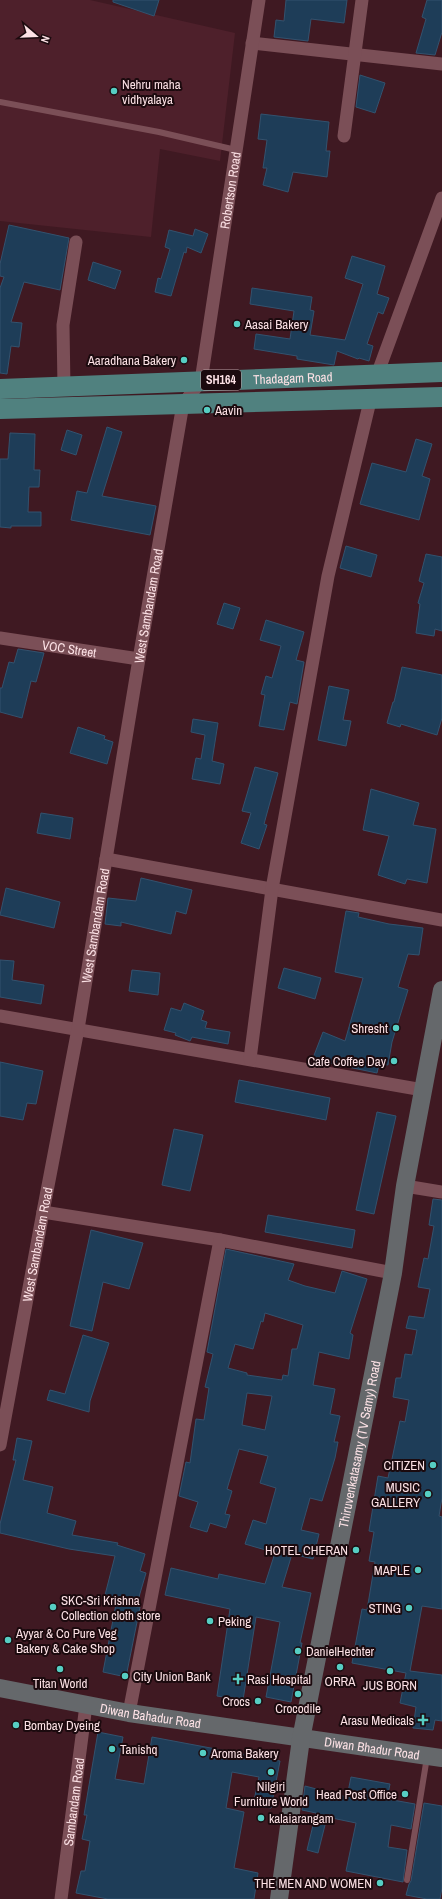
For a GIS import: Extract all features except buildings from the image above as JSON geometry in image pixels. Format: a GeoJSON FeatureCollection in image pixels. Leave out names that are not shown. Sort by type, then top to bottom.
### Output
{"type":"FeatureCollection","features":[{"type":"Feature","properties":{"kind":"main road","name":"Thadagam Road"},"geometry":{"type":"LineString","coordinates":[[0,389],[64,388],[442,372]]}},
{"type":"Feature","properties":{"kind":"main road","name":"Thadagam Road"},"geometry":{"type":"LineString","coordinates":[[0,409],[371,397],[442,397]]}},
{"type":"Feature","properties":{"kind":"main road","name":"Thiruvenkatasamy (TV Samy) Road"},"geometry":{"type":"LineString","coordinates":[[279,1899],[301,1739],[393,1273],[405,1186],[442,990]]}},
{"type":"Feature","properties":{"kind":"main road","name":"Diwan Bahadur Road"},"geometry":{"type":"LineString","coordinates":[[0,1688],[129,1713],[301,1739]]}},
{"type":"Feature","properties":{"kind":"main road","name":"Diwan Bhadur Road"},"geometry":{"type":"LineString","coordinates":[[301,1739],[435,1757]]}},
{"type":"Feature","properties":{"kind":"street","name":"Robertson Road"},"geometry":{"type":"LineString","coordinates":[[201,381],[258,0]]}},
{"type":"Feature","properties":{"kind":"street"},"geometry":{"type":"LineString","coordinates":[[344,136],[362,0]]}},
{"type":"Feature","properties":{"kind":"street"},"geometry":{"type":"LineString","coordinates":[[252,43],[442,64]]}},
{"type":"Feature","properties":{"kind":"street"},"geometry":{"type":"LineString","coordinates":[[377,374],[442,198]]}},
{"type":"Feature","properties":{"kind":"street"},"geometry":{"type":"LineString","coordinates":[[64,388],[63,325],[76,242]]}},
{"type":"Feature","properties":{"kind":"street"},"geometry":{"type":"LineString","coordinates":[[183,404],[201,381]]}},
{"type":"Feature","properties":{"kind":"street"},"geometry":{"type":"LineString","coordinates":[[250,1059],[272,889],[328,576],[371,397]]}},
{"type":"Feature","properties":{"kind":"street","name":"West Sambandam Road"},"geometry":{"type":"LineString","coordinates":[[0,1445],[78,1029],[183,404]]}},
{"type":"Feature","properties":{"kind":"street","name":"VOC Street"},"geometry":{"type":"LineString","coordinates":[[0,638],[139,659]]}},
{"type":"Feature","properties":{"kind":"street"},"geometry":{"type":"LineString","coordinates":[[106,858],[442,920]]}},
{"type":"Feature","properties":{"kind":"street"},"geometry":{"type":"LineString","coordinates":[[0,1016],[423,1090]]}},
{"type":"Feature","properties":{"kind":"street"},"geometry":{"type":"LineString","coordinates":[[405,1186],[442,1192]]}},
{"type":"Feature","properties":{"kind":"street"},"geometry":{"type":"LineString","coordinates":[[43,1212],[220,1240],[393,1273]]}},
{"type":"Feature","properties":{"kind":"street"},"geometry":{"type":"LineString","coordinates":[[129,1713],[220,1240]]}},
{"type":"Feature","properties":{"kind":"street","name":"Sambandam Road"},"geometry":{"type":"LineString","coordinates":[[61,1899],[86,1705]]}},
{"type":"Feature","properties":{"kind":"lane"},"geometry":{"type":"LineString","coordinates":[[0,102],[159,132],[236,150]]}},
{"type":"Feature","properties":{"kind":"lane"},"geometry":{"type":"LineString","coordinates":[[407,1880],[435,1757]]}},
{"type":"Feature","properties":{"kind":"shaded area","name":"Nehru maha vidhyalaya"},"geometry":{"type":"Polygon","coordinates":[[[0,0],[90,0],[235,33],[220,161],[160,149],[151,237],[0,221],[0,0]]]}},
{"type":"Feature","properties":{"kind":"place","name":"Nehru maha vidhyalaya"},"geometry":{"type":"Point","coordinates":[114,91]}},
{"type":"Feature","properties":{"kind":"place","name":"Aasai Bakery"},"geometry":{"type":"Point","coordinates":[237,324]}},
{"type":"Feature","properties":{"kind":"place","name":"Aaradhana Bakery"},"geometry":{"type":"Point","coordinates":[184,360]}},
{"type":"Feature","properties":{"kind":"place","name":"Aavin"},"geometry":{"type":"Point","coordinates":[207,410]}},
{"type":"Feature","properties":{"kind":"place","name":"Shresht"},"geometry":{"type":"Point","coordinates":[396,1028]}},
{"type":"Feature","properties":{"kind":"place","name":"Cafe Coffee Day"},"geometry":{"type":"Point","coordinates":[394,1061]}},
{"type":"Feature","properties":{"kind":"place","name":"CITIZEN"},"geometry":{"type":"Point","coordinates":[433,1465]}},
{"type":"Feature","properties":{"kind":"place","name":"MUSIC GALLERY"},"geometry":{"type":"Point","coordinates":[428,1494]}},
{"type":"Feature","properties":{"kind":"place","name":"HOTEL CHERAN"},"geometry":{"type":"Point","coordinates":[356,1550]}},
{"type":"Feature","properties":{"kind":"place","name":"MAPLE"},"geometry":{"type":"Point","coordinates":[418,1570]}},
{"type":"Feature","properties":{"kind":"place","name":"SKC-Sri Krishna Collection cloth store"},"geometry":{"type":"Point","coordinates":[53,1607]}},
{"type":"Feature","properties":{"kind":"place","name":"STING"},"geometry":{"type":"Point","coordinates":[409,1608]}},
{"type":"Feature","properties":{"kind":"place","name":"Peking"},"geometry":{"type":"Point","coordinates":[210,1621]}},
{"type":"Feature","properties":{"kind":"place","name":"Ayyar & Co Pure Veg Bakery & Cake Shop"},"geometry":{"type":"Point","coordinates":[8,1640]}},
{"type":"Feature","properties":{"kind":"place","name":"DanielHechter"},"geometry":{"type":"Point","coordinates":[298,1651]}},
{"type":"Feature","properties":{"kind":"place","name":"ORRA"},"geometry":{"type":"Point","coordinates":[340,1667]}},
{"type":"Feature","properties":{"kind":"place","name":"Titan World"},"geometry":{"type":"Point","coordinates":[60,1669]}},
{"type":"Feature","properties":{"kind":"place","name":"JUS BORN"},"geometry":{"type":"Point","coordinates":[390,1671]}},
{"type":"Feature","properties":{"kind":"place","name":"City Union Bank"},"geometry":{"type":"Point","coordinates":[125,1676]}},
{"type":"Feature","properties":{"kind":"place","name":"Rasi Hospital"},"geometry":{"type":"Point","coordinates":[238,1679]}},
{"type":"Feature","properties":{"kind":"place","name":"Crocodile"},"geometry":{"type":"Point","coordinates":[298,1694]}},
{"type":"Feature","properties":{"kind":"place","name":"Crocs"},"geometry":{"type":"Point","coordinates":[258,1701]}},
{"type":"Feature","properties":{"kind":"place","name":"Arasu Medicals"},"geometry":{"type":"Point","coordinates":[423,1720]}},
{"type":"Feature","properties":{"kind":"place","name":"Bombay Dyeing"},"geometry":{"type":"Point","coordinates":[16,1725]}},
{"type":"Feature","properties":{"kind":"place","name":"Tanishq"},"geometry":{"type":"Point","coordinates":[112,1749]}},
{"type":"Feature","properties":{"kind":"place","name":"Aroma Bakery"},"geometry":{"type":"Point","coordinates":[203,1753]}},
{"type":"Feature","properties":{"kind":"place","name":"Nilgiri Furniture World"},"geometry":{"type":"Point","coordinates":[271,1772]}},
{"type":"Feature","properties":{"kind":"place","name":"Head Post Office"},"geometry":{"type":"Point","coordinates":[405,1794]}},
{"type":"Feature","properties":{"kind":"place","name":"kalaiarangam"},"geometry":{"type":"Point","coordinates":[261,1818]}},
{"type":"Feature","properties":{"kind":"place","name":"THE MEN AND WOMEN"},"geometry":{"type":"Point","coordinates":[380,1883]}}]}
